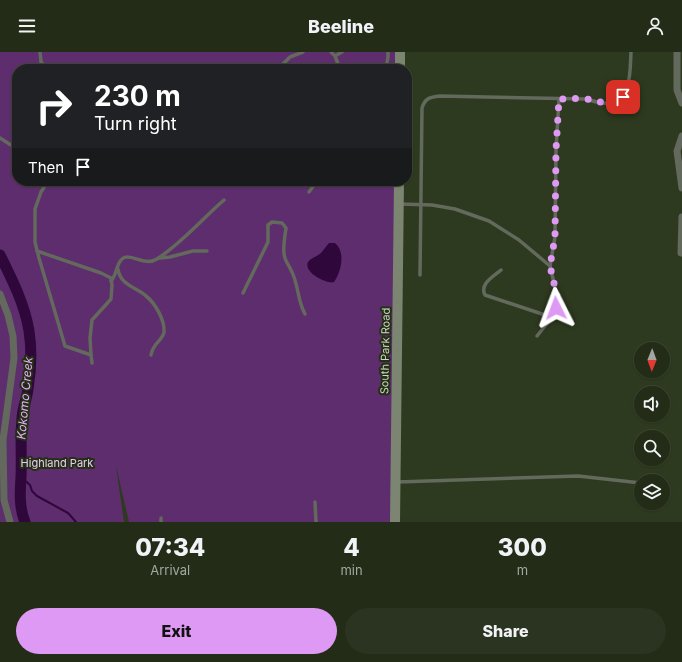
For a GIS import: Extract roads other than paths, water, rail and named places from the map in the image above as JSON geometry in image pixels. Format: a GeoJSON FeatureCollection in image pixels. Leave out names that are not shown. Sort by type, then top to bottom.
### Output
{"type":"FeatureCollection","features":[{"type":"Feature","properties":{"kind":"street"},"geometry":{"type":"LineString","coordinates":[[400,52],[400,64]]}},
{"type":"Feature","properties":{"kind":"street"},"geometry":{"type":"LineString","coordinates":[[677,52],[677,90],[682,103]]}},
{"type":"Feature","properties":{"kind":"street"},"geometry":{"type":"LineString","coordinates":[[682,136],[677,151],[682,188]]}},
{"type":"Feature","properties":{"kind":"street","name":"South Park Road"},"geometry":{"type":"LineString","coordinates":[[396,522],[399,186]]}},
{"type":"Feature","properties":{"kind":"street"},"geometry":{"type":"LineString","coordinates":[[681,253],[682,217]]}},
{"type":"Feature","properties":{"kind":"street"},"geometry":{"type":"LineString","coordinates":[[0,294],[8,315],[13,336],[14,358],[3,440],[4,500],[10,522]]}},
{"type":"Feature","properties":{"kind":"lane"},"geometry":{"type":"LineString","coordinates":[[40,52],[43,64]]}},
{"type":"Feature","properties":{"kind":"lane"},"geometry":{"type":"LineString","coordinates":[[283,64],[290,57],[303,52]]}},
{"type":"Feature","properties":{"kind":"lane"},"geometry":{"type":"LineString","coordinates":[[331,52],[338,64]]}},
{"type":"Feature","properties":{"kind":"lane"},"geometry":{"type":"LineString","coordinates":[[334,56],[342,52]]}},
{"type":"Feature","properties":{"kind":"lane"},"geometry":{"type":"LineString","coordinates":[[388,52],[388,64]]}},
{"type":"Feature","properties":{"kind":"lane"},"geometry":{"type":"LineString","coordinates":[[420,275],[422,108],[427,98],[440,96],[586,99],[608,103],[617,102],[623,97],[627,87],[630,73],[631,52]]}},
{"type":"Feature","properties":{"kind":"lane"},"geometry":{"type":"LineString","coordinates":[[537,336],[556,308],[557,296],[550,266],[555,237],[556,150],[559,99]]}},
{"type":"Feature","properties":{"kind":"lane"},"geometry":{"type":"LineString","coordinates":[[0,138],[12,146]]}},
{"type":"Feature","properties":{"kind":"lane"},"geometry":{"type":"LineString","coordinates":[[45,186],[35,209],[35,242],[37,251],[65,346],[91,355]]}},
{"type":"Feature","properties":{"kind":"lane"},"geometry":{"type":"LineString","coordinates":[[309,192],[313,186]]}},
{"type":"Feature","properties":{"kind":"lane"},"geometry":{"type":"LineString","coordinates":[[111,281],[115,277],[122,259],[126,258],[151,262],[159,258],[184,238],[224,200]]}},
{"type":"Feature","properties":{"kind":"lane"},"geometry":{"type":"LineString","coordinates":[[398,204],[432,205],[455,209],[489,221],[519,240],[550,266]]}},
{"type":"Feature","properties":{"kind":"lane"},"geometry":{"type":"LineString","coordinates":[[243,293],[268,242],[268,225],[272,222],[282,223],[286,228],[284,248],[285,259],[298,286],[300,303],[305,314]]}},
{"type":"Feature","properties":{"kind":"lane"},"geometry":{"type":"LineString","coordinates":[[159,258],[170,258],[192,250],[207,251]]}},
{"type":"Feature","properties":{"kind":"lane"},"geometry":{"type":"LineString","coordinates":[[37,251],[111,278],[111,299],[92,320],[90,338],[92,363]]}},
{"type":"Feature","properties":{"kind":"lane"},"geometry":{"type":"LineString","coordinates":[[118,268],[118,273],[125,282],[146,295],[163,321],[164,332],[159,341],[154,345],[151,356]]}},
{"type":"Feature","properties":{"kind":"lane"},"geometry":{"type":"LineString","coordinates":[[501,270],[484,285],[483,292],[485,295],[551,317]]}},
{"type":"Feature","properties":{"kind":"lane"},"geometry":{"type":"LineString","coordinates":[[396,482],[578,476],[634,482]]}},
{"type":"Feature","properties":{"kind":"lane"},"geometry":{"type":"LineString","coordinates":[[315,502],[316,522]]}},
{"type":"Feature","properties":{"kind":"waterway","name":"Kokomo Creek"},"geometry":{"type":"LineString","coordinates":[[0,255],[21,302],[27,321],[30,338],[30,375],[22,415],[21,433],[20,500],[25,522]]}},
{"type":"Feature","properties":{"kind":"waterway"},"geometry":{"type":"LineString","coordinates":[[21,477],[30,485],[32,491],[37,496],[68,513],[76,522]]}},
{"type":"Feature","properties":{"kind":"park label","name":"Highland Park"},"geometry":{"type":"Point","coordinates":[57,463]}}]}
